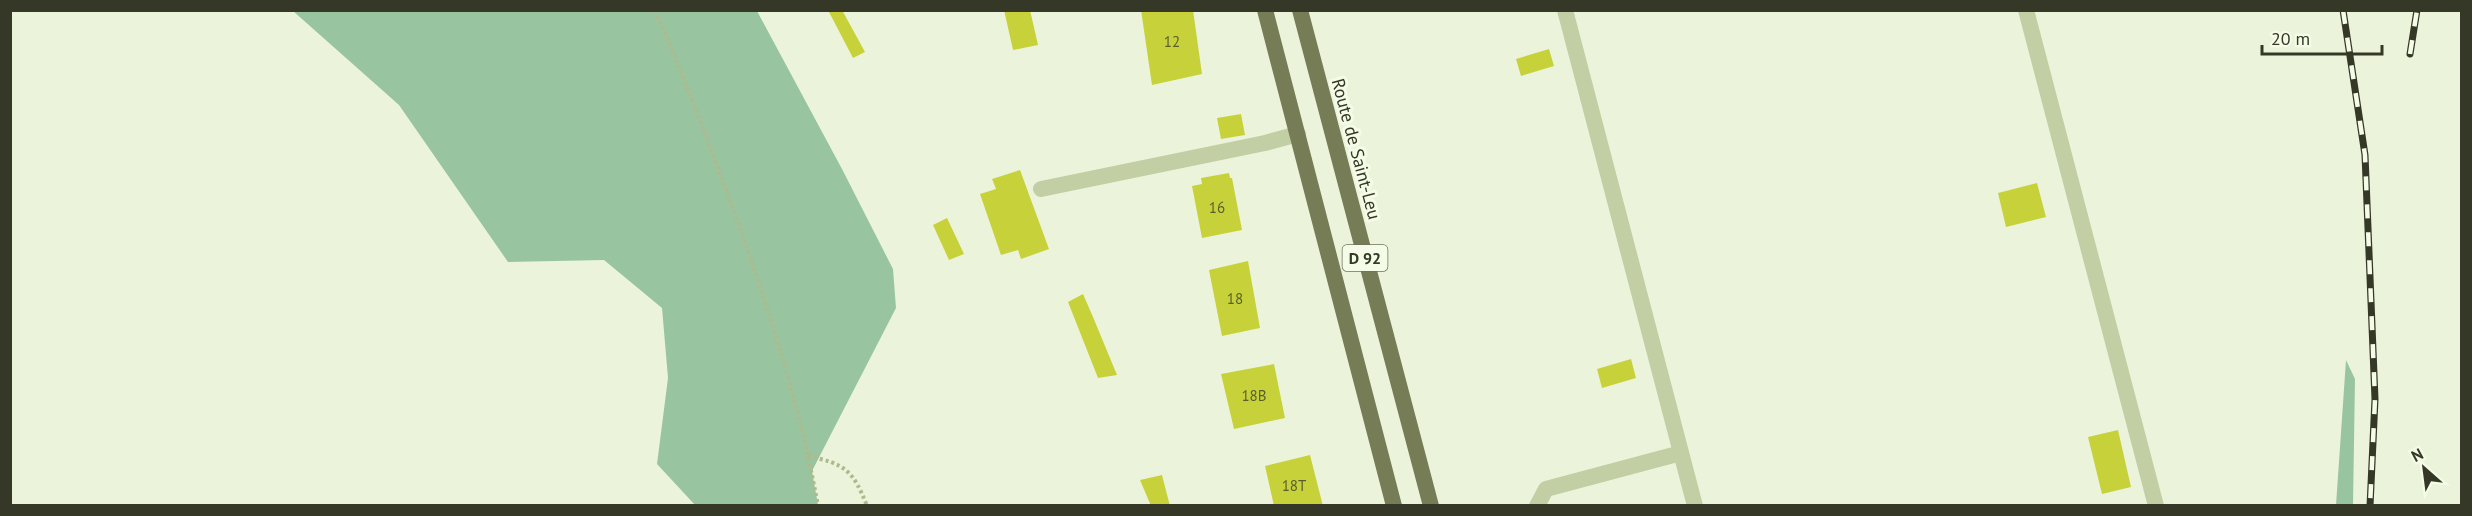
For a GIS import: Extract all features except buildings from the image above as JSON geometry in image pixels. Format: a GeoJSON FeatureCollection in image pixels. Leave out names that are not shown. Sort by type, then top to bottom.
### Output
{"type":"FeatureCollection","features":[{"type":"Feature","properties":{"kind":"main road","name":"D 92"},"geometry":{"type":"LineString","coordinates":[[1265,10],[1394,506]]}},
{"type":"Feature","properties":{"kind":"main road","name":"Route de Saint-Leu"},"geometry":{"type":"LineString","coordinates":[[1300,10],[1431,506]]}},
{"type":"Feature","properties":{"kind":"lane"},"geometry":{"type":"LineString","coordinates":[[1565,10],[1695,506]]}},
{"type":"Feature","properties":{"kind":"lane"},"geometry":{"type":"LineString","coordinates":[[2026,10],[2156,506]]}},
{"type":"Feature","properties":{"kind":"lane"},"geometry":{"type":"LineString","coordinates":[[1041,189],[1265,143],[1298,134]]}},
{"type":"Feature","properties":{"kind":"lane"},"geometry":{"type":"LineString","coordinates":[[1537,506],[1546,489],[1681,453]]}},
{"type":"Feature","properties":{"kind":"path"},"geometry":{"type":"LineString","coordinates":[[655,10],[694,104],[772,318],[808,456],[818,506]]}},
{"type":"Feature","properties":{"kind":"path"},"geometry":{"type":"LineString","coordinates":[[808,456],[836,462],[858,482],[867,506]]}},
{"type":"Feature","properties":{"kind":"green space"},"geometry":{"type":"Polygon","coordinates":[[[293,11],[757,11],[893,269],[896,308],[812,471],[818,505],[695,505],[657,464],[668,378],[662,308],[604,260],[508,262],[399,105],[293,11]]]}},
{"type":"Feature","properties":{"kind":"green space"},"geometry":{"type":"Polygon","coordinates":[[[2346,360],[2355,379],[2353,505],[2336,505],[2346,360]]]}},
{"type":"Feature","properties":{"kind":"railway"},"geometry":{"type":"LineString","coordinates":[[2343,10],[2365,155],[2375,399],[2370,506]]}},
{"type":"Feature","properties":{"kind":"railway"},"geometry":{"type":"LineString","coordinates":[[2410,54],[2417,10]]}}]}
